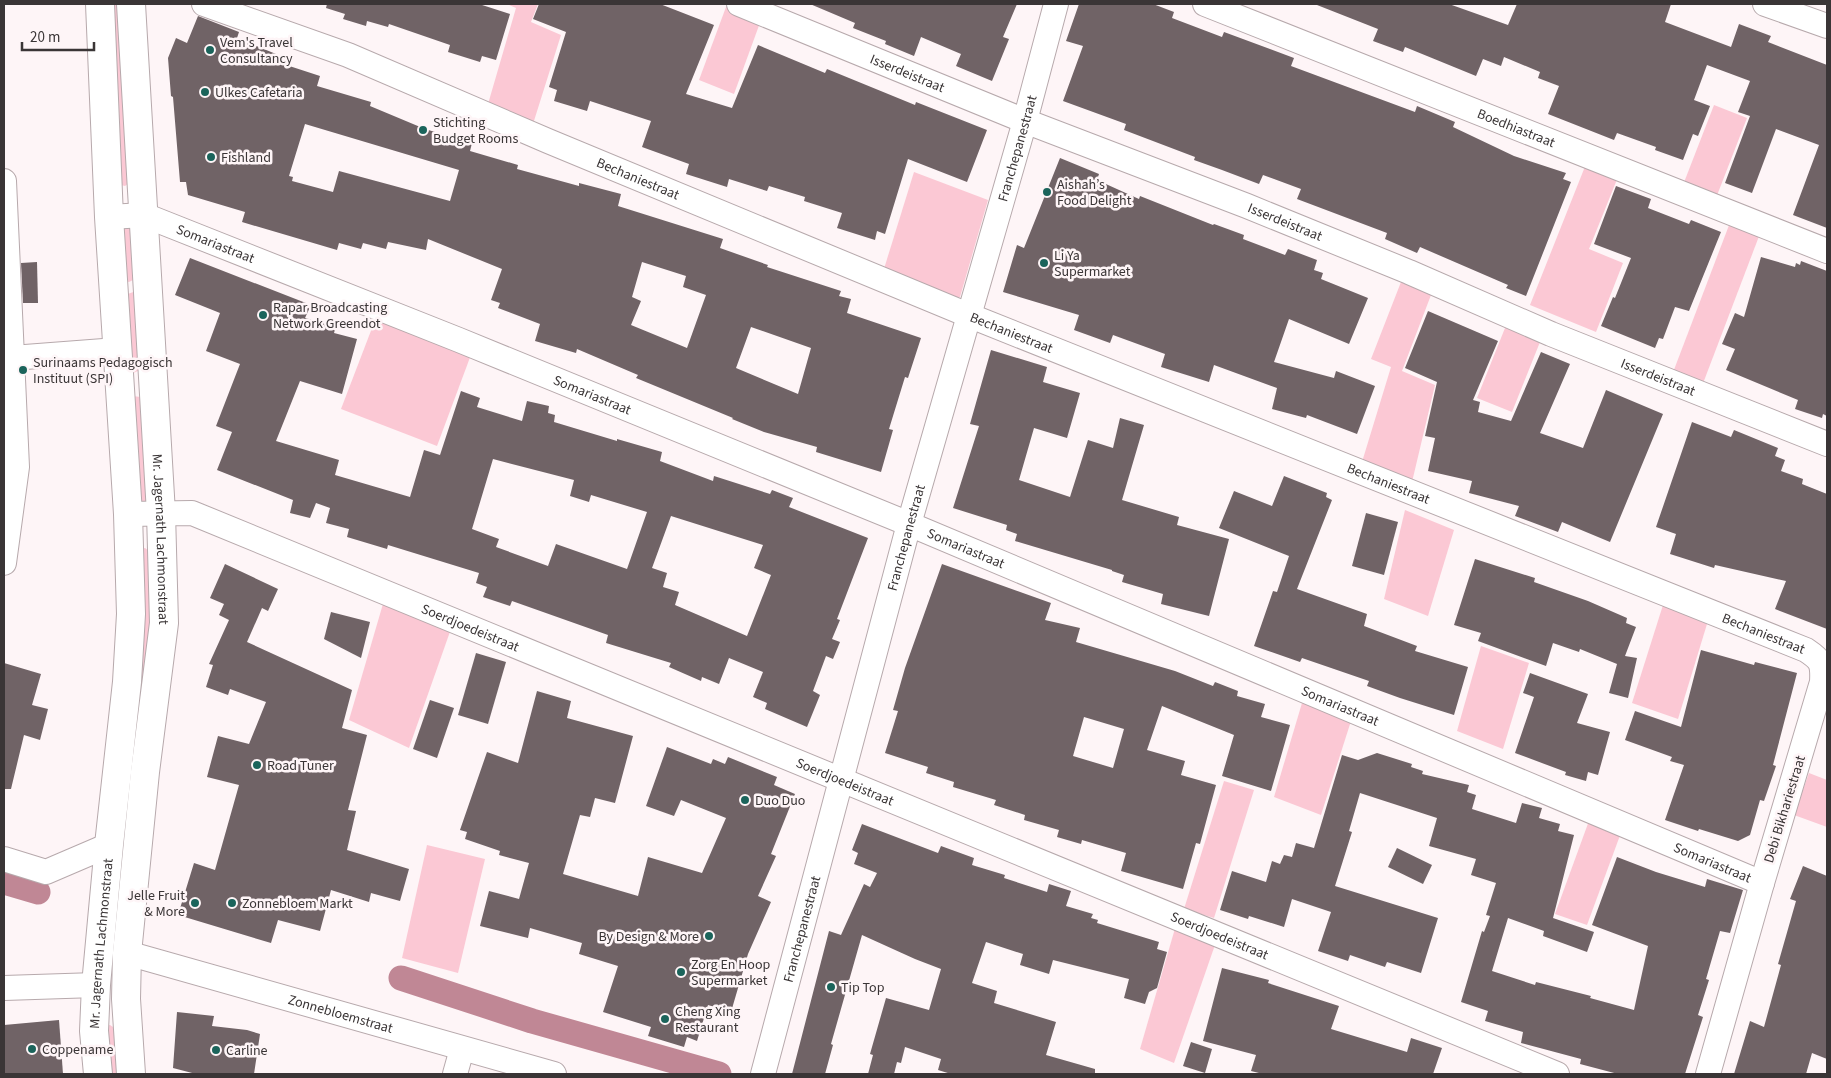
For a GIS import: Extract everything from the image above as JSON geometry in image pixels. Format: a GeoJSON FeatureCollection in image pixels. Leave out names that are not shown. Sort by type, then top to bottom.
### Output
{"type":"FeatureCollection","features":[{"type":"Feature","properties":{"kind":"main road","name":"Mr. Jagernath Lachmonstraat"},"geometry":{"type":"LineString","coordinates":[[98,1074],[94,1031],[96,985],[127,682],[131,605],[128,514],[109,217],[100,4]]}},
{"type":"Feature","properties":{"kind":"main road","name":"Mr. Jagernath Lachmonstraat"},"geometry":{"type":"LineString","coordinates":[[131,4],[161,513],[164,623],[145,772],[127,953],[126,999],[131,1074]]}},
{"type":"Feature","properties":{"kind":"street","name":"Bechaniestraat"},"geometry":{"type":"LineString","coordinates":[[204,4],[348,55],[557,145],[968,315],[1806,650],[1820,660]]}},
{"type":"Feature","properties":{"kind":"street","name":"Isserdeistraat"},"geometry":{"type":"LineString","coordinates":[[739,4],[1025,121],[1355,250],[1551,334],[1827,444]]}},
{"type":"Feature","properties":{"kind":"street","name":"Franchepanestraat"},"geometry":{"type":"LineString","coordinates":[[763,1074],[909,524],[1025,121],[1056,4]]}},
{"type":"Feature","properties":{"kind":"street","name":"Boedhiastraat"},"geometry":{"type":"LineString","coordinates":[[1206,4],[1827,251]]}},
{"type":"Feature","properties":{"kind":"street"},"geometry":{"type":"LineString","coordinates":[[1765,4],[1827,26]]}},
{"type":"Feature","properties":{"kind":"street"},"geometry":{"type":"LineString","coordinates":[[4,181],[8,359],[17,467],[4,563]]}},
{"type":"Feature","properties":{"kind":"street","name":"Somariastraat"},"geometry":{"type":"LineString","coordinates":[[109,217],[144,215],[459,340],[909,524],[1762,883]]}},
{"type":"Feature","properties":{"kind":"street"},"geometry":{"type":"LineString","coordinates":[[8,359],[117,350]]}},
{"type":"Feature","properties":{"kind":"street","name":"Soerdjoedeistraat"},"geometry":{"type":"LineString","coordinates":[[128,514],[192,513],[1557,1074]]}},
{"type":"Feature","properties":{"kind":"street","name":"Debi Bikhariestraat"},"geometry":{"type":"LineString","coordinates":[[1708,1074],[1822,682],[1823,670],[1820,660]]}},
{"type":"Feature","properties":{"kind":"street"},"geometry":{"type":"LineString","coordinates":[[4,860],[46,872],[109,845]]}},
{"type":"Feature","properties":{"kind":"street","name":"Zonnebloemstraat"},"geometry":{"type":"LineString","coordinates":[[127,953],[554,1074]]}},
{"type":"Feature","properties":{"kind":"street"},"geometry":{"type":"LineString","coordinates":[[4,988],[96,985]]}},
{"type":"Feature","properties":{"kind":"street"},"geometry":{"type":"LineString","coordinates":[[455,1074],[462,1049]]}},
{"type":"Feature","properties":{"kind":"shaded area"},"geometry":{"type":"Polygon","coordinates":[[[110,4],[120,4],[129,183],[125,186],[121,185],[110,4]]]}},
{"type":"Feature","properties":{"kind":"shaded area"},"geometry":{"type":"Polygon","coordinates":[[[507,4],[538,4],[531,22],[561,35],[533,124],[488,104],[516,8],[507,4]]]}},
{"type":"Feature","properties":{"kind":"shaded area"},"geometry":{"type":"Polygon","coordinates":[[[726,7],[761,20],[734,94],[699,80],[726,7]]]}},
{"type":"Feature","properties":{"kind":"shaded area"},"geometry":{"type":"Polygon","coordinates":[[[1714,105],[1747,118],[1716,198],[1683,185],[1714,105]]]}},
{"type":"Feature","properties":{"kind":"shaded area"},"geometry":{"type":"Polygon","coordinates":[[[1586,164],[1618,177],[1589,249],[1623,263],[1596,332],[1530,305],[1586,164]]]}},
{"type":"Feature","properties":{"kind":"shaded area"},"geometry":{"type":"Polygon","coordinates":[[[914,172],[988,200],[960,297],[946,299],[883,272],[914,172]]]}},
{"type":"Feature","properties":{"kind":"shaded area"},"geometry":{"type":"Polygon","coordinates":[[[1731,220],[1761,231],[1702,386],[1672,375],[1731,220]]]}},
{"type":"Feature","properties":{"kind":"shaded area"},"geometry":{"type":"Polygon","coordinates":[[[123,225],[129,226],[131,233],[135,276],[129,282],[125,281],[123,225]]]}},
{"type":"Feature","properties":{"kind":"shaded area"},"geometry":{"type":"Polygon","coordinates":[[[1401,282],[1431,295],[1402,371],[1435,385],[1412,482],[1362,462],[1391,367],[1371,359],[1401,282]]]}},
{"type":"Feature","properties":{"kind":"shaded area"},"geometry":{"type":"Polygon","coordinates":[[[136,291],[140,370],[129,375],[125,295],[136,291]]]}},
{"type":"Feature","properties":{"kind":"shaded area"},"geometry":{"type":"Polygon","coordinates":[[[377,315],[472,352],[437,446],[341,409],[377,315]]]}},
{"type":"Feature","properties":{"kind":"shaded area"},"geometry":{"type":"Polygon","coordinates":[[[1507,323],[1542,337],[1512,412],[1477,398],[1507,323]]]}},
{"type":"Feature","properties":{"kind":"shaded area"},"geometry":{"type":"Polygon","coordinates":[[[132,396],[141,397],[147,504],[141,510],[132,396]]]}},
{"type":"Feature","properties":{"kind":"shaded area"},"geometry":{"type":"Polygon","coordinates":[[[1405,510],[1454,530],[1428,616],[1384,599],[1405,510]]]}},
{"type":"Feature","properties":{"kind":"shaded area"},"geometry":{"type":"Polygon","coordinates":[[[145,548],[149,551],[152,628],[119,908],[115,908],[140,549],[145,548]]]}},
{"type":"Feature","properties":{"kind":"shaded area"},"geometry":{"type":"Polygon","coordinates":[[[385,597],[452,626],[409,748],[349,720],[385,597]]]}},
{"type":"Feature","properties":{"kind":"shaded area"},"geometry":{"type":"Polygon","coordinates":[[[1663,605],[1707,624],[1678,719],[1632,703],[1663,605]]]}},
{"type":"Feature","properties":{"kind":"shaded area"},"geometry":{"type":"Polygon","coordinates":[[[1481,646],[1529,663],[1503,749],[1457,731],[1481,646]]]}},
{"type":"Feature","properties":{"kind":"shaded area"},"geometry":{"type":"Polygon","coordinates":[[[1302,703],[1351,721],[1321,815],[1274,797],[1302,703]]]}},
{"type":"Feature","properties":{"kind":"shaded area"},"geometry":{"type":"Polygon","coordinates":[[[1809,773],[1827,780],[1827,827],[1794,815],[1809,773]]]}},
{"type":"Feature","properties":{"kind":"shaded area"},"geometry":{"type":"Polygon","coordinates":[[[1224,781],[1254,790],[1214,918],[1184,909],[1224,781]]]}},
{"type":"Feature","properties":{"kind":"shaded area"},"geometry":{"type":"Polygon","coordinates":[[[1590,818],[1622,830],[1587,925],[1555,914],[1590,818]]]}},
{"type":"Feature","properties":{"kind":"shaded area"},"geometry":{"type":"Polygon","coordinates":[[[427,845],[485,859],[458,973],[402,958],[427,845]]]}},
{"type":"Feature","properties":{"kind":"shaded area"},"geometry":{"type":"Polygon","coordinates":[[[1176,925],[1216,942],[1174,1063],[1140,1049],[1176,925]]]}},
{"type":"Feature","properties":{"kind":"shaded area"},"geometry":{"type":"Polygon","coordinates":[[[110,1025],[116,1029],[121,1074],[107,1074],[103,1026],[110,1025]]]}},
{"type":"Feature","properties":{"kind":"building"},"geometry":{"type":"Polygon","coordinates":[[[327,4],[479,4],[510,14],[496,60],[482,56],[480,62],[448,52],[450,45],[389,24],[388,27],[367,21],[366,26],[343,19],[345,14],[326,8],[327,4]]]}},
{"type":"Feature","properties":{"kind":"building"},"geometry":{"type":"Polygon","coordinates":[[[539,4],[660,4],[714,25],[686,94],[732,108],[758,45],[825,73],[827,69],[915,105],[916,102],[987,130],[967,182],[908,159],[885,234],[877,231],[875,240],[837,228],[842,213],[804,201],[805,197],[769,186],[767,191],[729,179],[727,187],[686,174],[689,164],[642,147],[651,121],[590,101],[587,111],[554,101],[557,90],[549,87],[566,32],[533,19],[539,4]]]}},
{"type":"Feature","properties":{"kind":"building"},"geometry":{"type":"Polygon","coordinates":[[[810,4],[1017,4],[1003,37],[1009,39],[992,81],[956,66],[961,54],[921,37],[914,56],[885,44],[886,41],[853,28],[855,23],[810,4]]]}},
{"type":"Feature","properties":{"kind":"building"},"geometry":{"type":"Polygon","coordinates":[[[1079,4],[1153,4],[1174,12],[1172,18],[1222,37],[1224,32],[1294,58],[1291,66],[1415,112],[1417,106],[1455,122],[1453,127],[1514,156],[1566,173],[1563,179],[1571,182],[1526,296],[1506,288],[1508,285],[1420,247],[1417,253],[1385,239],[1387,233],[1297,199],[1301,189],[1263,175],[1259,184],[1194,160],[1195,157],[1124,130],[1126,124],[1063,101],[1083,46],[1066,41],[1079,4]]]}},
{"type":"Feature","properties":{"kind":"building"},"geometry":{"type":"Polygon","coordinates":[[[1317,4],[1449,4],[1508,25],[1517,4],[1671,4],[1665,22],[1731,47],[1739,24],[1771,36],[1768,42],[1827,65],[1827,228],[1793,215],[1819,145],[1776,129],[1752,193],[1725,183],[1750,116],[1738,112],[1750,81],[1707,65],[1694,100],[1710,106],[1698,136],[1693,134],[1683,160],[1655,150],[1656,147],[1617,133],[1614,140],[1548,114],[1559,86],[1538,78],[1540,72],[1504,57],[1501,66],[1483,59],[1476,76],[1405,47],[1403,52],[1373,41],[1378,29],[1317,4]]]}},
{"type":"Feature","properties":{"kind":"building"},"geometry":{"type":"Polygon","coordinates":[[[198,16],[239,32],[237,38],[276,54],[274,61],[320,76],[317,86],[371,102],[370,106],[425,129],[472,143],[470,151],[518,165],[517,169],[579,186],[579,183],[621,194],[618,206],[723,239],[720,248],[768,265],[767,267],[841,291],[839,296],[851,299],[847,313],[921,338],[908,378],[905,377],[889,429],[893,430],[881,472],[816,452],[817,447],[764,432],[636,378],[638,375],[577,349],[576,353],[535,341],[540,324],[498,308],[500,303],[491,300],[502,269],[428,239],[426,250],[388,242],[386,249],[363,243],[361,249],[339,243],[337,250],[242,222],[245,212],[188,195],[186,182],[180,182],[168,58],[176,38],[187,43],[198,16]],[[305,124],[289,176],[293,177],[292,181],[333,192],[339,171],[450,201],[459,170],[305,124]],[[642,262],[632,297],[641,301],[631,325],[687,348],[706,295],[683,287],[686,276],[642,262]],[[751,327],[736,368],[798,394],[811,348],[751,327]]]}},
{"type":"Feature","properties":{"kind":"building"},"geometry":{"type":"Polygon","coordinates":[[[1060,158],[1099,174],[1097,180],[1139,199],[1140,196],[1213,225],[1244,235],[1243,239],[1285,255],[1288,249],[1317,260],[1314,270],[1323,273],[1321,279],[1368,298],[1349,344],[1289,319],[1274,362],[1334,378],[1336,371],[1375,386],[1357,434],[1307,415],[1306,418],[1272,409],[1277,388],[1214,365],[1209,382],[1161,367],[1165,354],[1113,335],[1110,343],[1074,330],[1079,315],[1003,292],[1017,245],[1024,248],[1060,158]]]}},
{"type":"Feature","properties":{"kind":"building"},"geometry":{"type":"Polygon","coordinates":[[[1616,186],[1651,199],[1648,208],[1689,224],[1691,220],[1721,232],[1689,311],[1675,307],[1663,339],[1659,338],[1655,348],[1601,326],[1613,297],[1615,298],[1631,258],[1594,244],[1616,186]]]}},
{"type":"Feature","properties":{"kind":"building"},"geometry":{"type":"Polygon","coordinates":[[[1761,257],[1795,267],[1796,263],[1800,265],[1801,261],[1827,271],[1827,416],[1823,414],[1822,418],[1795,409],[1798,400],[1726,370],[1735,349],[1722,344],[1735,313],[1744,317],[1761,257]]]}},
{"type":"Feature","properties":{"kind":"building"},"geometry":{"type":"Polygon","coordinates":[[[190,258],[311,305],[305,318],[336,326],[334,333],[357,339],[342,394],[300,381],[276,441],[339,460],[335,475],[410,497],[424,450],[440,455],[461,391],[480,398],[477,407],[522,421],[527,401],[549,406],[548,413],[555,415],[554,422],[662,452],[660,461],[713,481],[714,476],[770,494],[772,490],[793,498],[789,507],[868,538],[837,619],[840,620],[832,639],[840,642],[833,659],[826,656],[813,691],[820,695],[807,727],[765,709],[767,703],[753,697],[763,672],[729,658],[719,684],[702,677],[701,681],[669,667],[671,663],[606,643],[608,635],[512,601],[510,606],[483,597],[487,587],[476,583],[479,573],[388,545],[387,549],[347,537],[349,529],[326,523],[330,508],[316,503],[310,518],[290,513],[293,500],[217,470],[232,432],[216,426],[240,364],[206,351],[220,313],[175,295],[190,258]],[[493,459],[472,529],[499,539],[496,547],[548,566],[556,544],[627,569],[647,512],[591,495],[589,502],[570,496],[574,480],[493,459]],[[671,516],[652,568],[667,573],[663,587],[679,592],[675,605],[747,636],[771,575],[754,568],[763,545],[671,516]]]}},
{"type":"Feature","properties":{"kind":"building"},"geometry":{"type":"Polygon","coordinates":[[[37,262],[38,303],[23,303],[21,263],[37,262]]]}},
{"type":"Feature","properties":{"kind":"building"},"geometry":{"type":"Polygon","coordinates":[[[1428,311],[1498,341],[1473,400],[1480,402],[1478,412],[1511,421],[1541,352],[1570,364],[1540,433],[1583,448],[1606,390],[1663,414],[1610,542],[1562,522],[1558,532],[1515,516],[1519,506],[1469,493],[1472,481],[1428,471],[1435,438],[1425,436],[1437,382],[1405,368],[1428,311]]]}},
{"type":"Feature","properties":{"kind":"building"},"geometry":{"type":"Polygon","coordinates":[[[991,350],[1047,367],[1043,382],[1080,393],[1067,438],[1034,428],[1019,480],[1070,497],[1088,440],[1113,448],[1120,418],[1144,425],[1122,500],[1179,517],[1177,525],[1229,539],[1209,616],[1161,604],[1163,594],[1122,582],[1124,575],[1015,541],[1017,534],[1006,530],[1007,525],[953,508],[979,426],[970,424],[991,350]]]}},
{"type":"Feature","properties":{"kind":"building"},"geometry":{"type":"Polygon","coordinates":[[[1692,422],[1731,437],[1734,430],[1778,448],[1775,456],[1785,460],[1781,471],[1803,479],[1802,484],[1827,494],[1827,629],[1775,609],[1786,581],[1715,565],[1714,568],[1670,554],[1676,534],[1656,527],[1692,422]]]}},
{"type":"Feature","properties":{"kind":"building"},"geometry":{"type":"Polygon","coordinates":[[[1284,476],[1327,493],[1326,497],[1332,500],[1297,589],[1367,614],[1364,626],[1417,646],[1415,651],[1468,667],[1454,715],[1367,686],[1369,681],[1302,658],[1300,662],[1254,646],[1273,591],[1277,592],[1289,556],[1219,528],[1234,491],[1272,506],[1284,476]]]}},
{"type":"Feature","properties":{"kind":"building"},"geometry":{"type":"Polygon","coordinates":[[[1366,513],[1398,522],[1384,575],[1352,566],[1366,513]]]}},
{"type":"Feature","properties":{"kind":"building"},"geometry":{"type":"Polygon","coordinates":[[[1475,559],[1535,578],[1534,582],[1588,601],[1627,618],[1626,623],[1636,627],[1625,656],[1637,658],[1628,698],[1609,693],[1617,664],[1580,649],[1579,652],[1553,643],[1546,666],[1478,641],[1481,633],[1454,625],[1475,559]]]}},
{"type":"Feature","properties":{"kind":"building"},"geometry":{"type":"Polygon","coordinates":[[[225,564],[278,589],[268,611],[262,608],[247,642],[352,690],[342,728],[367,735],[348,810],[356,811],[347,850],[409,869],[400,901],[371,893],[369,902],[331,890],[320,931],[278,920],[271,943],[178,915],[194,863],[215,870],[239,785],[207,777],[218,736],[249,744],[266,702],[230,689],[228,695],[206,687],[213,665],[209,664],[229,620],[219,615],[224,604],[210,598],[225,564]]]}},
{"type":"Feature","properties":{"kind":"building"},"geometry":{"type":"Polygon","coordinates":[[[942,564],[1051,603],[1045,620],[1080,628],[1076,642],[1175,671],[1213,686],[1215,682],[1238,691],[1237,696],[1265,704],[1261,717],[1290,725],[1271,791],[1222,776],[1234,735],[1162,706],[1147,750],[1185,761],[1181,775],[1216,785],[1200,844],[1196,843],[1183,889],[1121,871],[1126,853],[1082,840],[1081,844],[1057,837],[1059,830],[1024,820],[1025,815],[994,805],[996,800],[953,787],[954,782],[926,773],[928,767],[885,753],[898,711],[893,710],[905,668],[942,564]],[[1084,717],[1073,756],[1113,768],[1124,729],[1084,717]]]}},
{"type":"Feature","properties":{"kind":"building"},"geometry":{"type":"Polygon","coordinates":[[[331,612],[370,622],[361,658],[324,639],[331,612]]]}},
{"type":"Feature","properties":{"kind":"building"},"geometry":{"type":"Polygon","coordinates":[[[1701,650],[1754,665],[1755,662],[1797,673],[1773,765],[1776,766],[1764,801],[1760,800],[1750,835],[1738,841],[1665,820],[1684,765],[1670,761],[1672,757],[1625,740],[1635,711],[1681,727],[1701,650]]]}},
{"type":"Feature","properties":{"kind":"building"},"geometry":{"type":"Polygon","coordinates":[[[476,653],[506,662],[488,724],[458,715],[476,653]]]}},
{"type":"Feature","properties":{"kind":"building"},"geometry":{"type":"Polygon","coordinates":[[[4,663],[41,674],[32,705],[48,709],[40,740],[24,735],[11,789],[4,789],[4,663]]]}},
{"type":"Feature","properties":{"kind":"building"},"geometry":{"type":"Polygon","coordinates":[[[1530,673],[1588,694],[1577,723],[1610,732],[1598,775],[1588,772],[1586,781],[1565,775],[1566,772],[1515,753],[1534,697],[1523,693],[1530,673]]]}},
{"type":"Feature","properties":{"kind":"building"},"geometry":{"type":"Polygon","coordinates":[[[537,691],[571,701],[567,718],[633,736],[615,803],[595,798],[590,817],[580,815],[563,874],[638,896],[648,857],[702,873],[726,818],[681,800],[674,816],[646,806],[667,747],[711,764],[713,759],[725,764],[728,757],[777,777],[774,785],[795,794],[771,854],[776,856],[758,896],[771,902],[748,954],[731,1012],[708,1005],[697,1041],[687,1037],[684,1047],[648,1036],[651,1027],[603,1012],[618,966],[579,954],[582,943],[530,928],[528,938],[480,926],[489,891],[519,899],[529,863],[499,855],[500,851],[465,839],[467,832],[460,830],[487,752],[518,763],[537,691]]]}},
{"type":"Feature","properties":{"kind":"building"},"geometry":{"type":"Polygon","coordinates":[[[430,700],[454,708],[437,758],[413,749],[430,700]]]}},
{"type":"Feature","properties":{"kind":"building"},"geometry":{"type":"Polygon","coordinates":[[[1377,753],[1412,764],[1411,767],[1423,771],[1422,774],[1469,785],[1467,792],[1476,795],[1472,809],[1516,823],[1522,803],[1542,808],[1539,818],[1560,824],[1558,831],[1574,835],[1553,918],[1594,932],[1587,952],[1543,936],[1544,931],[1508,918],[1492,971],[1535,985],[1536,982],[1591,996],[1590,998],[1634,1010],[1648,946],[1592,925],[1617,857],[1656,872],[1705,887],[1707,879],[1743,890],[1730,933],[1720,931],[1706,979],[1709,980],[1698,1015],[1703,1017],[1685,1074],[1618,1074],[1580,1064],[1581,1059],[1521,1043],[1523,1032],[1485,1021],[1488,1011],[1461,1002],[1482,931],[1484,932],[1490,916],[1486,915],[1496,883],[1471,875],[1476,859],[1429,846],[1437,818],[1360,793],[1349,831],[1352,832],[1335,886],[1438,918],[1421,973],[1387,962],[1385,967],[1350,955],[1348,961],[1318,951],[1331,912],[1292,899],[1284,927],[1249,916],[1248,919],[1220,910],[1232,871],[1266,882],[1272,861],[1280,864],[1284,855],[1292,857],[1296,843],[1314,848],[1342,755],[1358,760],[1377,753]]]}},
{"type":"Feature","properties":{"kind":"building"},"geometry":{"type":"Polygon","coordinates":[[[862,824],[938,853],[941,846],[974,858],[972,865],[1005,875],[1004,878],[1047,892],[1049,884],[1071,891],[1066,906],[1093,914],[1091,918],[1098,920],[1097,923],[1159,942],[1157,949],[1167,952],[1157,988],[1149,992],[1145,1004],[1124,998],[1129,979],[1053,960],[1049,974],[1020,965],[1023,954],[986,942],[972,983],[997,991],[994,1003],[1056,1022],[1046,1055],[1095,1069],[1095,1074],[951,1074],[938,1070],[941,1059],[905,1047],[901,1063],[897,1062],[894,1074],[868,1074],[873,1055],[870,1054],[886,998],[929,1010],[941,969],[862,935],[831,1044],[833,1045],[825,1074],[792,1074],[829,931],[841,935],[864,884],[870,887],[877,873],[854,864],[858,853],[852,850],[862,824]]]}},
{"type":"Feature","properties":{"kind":"building"},"geometry":{"type":"Polygon","coordinates":[[[1397,848],[1432,865],[1423,884],[1388,867],[1397,848]]]}},
{"type":"Feature","properties":{"kind":"building"},"geometry":{"type":"Polygon","coordinates":[[[1803,866],[1827,876],[1827,1059],[1812,1053],[1806,1074],[1734,1074],[1750,1021],[1764,1027],[1781,965],[1778,964],[1796,901],[1790,899],[1803,866]]]}},
{"type":"Feature","properties":{"kind":"building"},"geometry":{"type":"Polygon","coordinates":[[[1222,968],[1269,980],[1268,983],[1339,1006],[1331,1029],[1407,1052],[1411,1038],[1442,1048],[1433,1074],[1263,1074],[1251,1071],[1256,1055],[1203,1041],[1222,968]]]}},
{"type":"Feature","properties":{"kind":"building","name":"Carline"},"geometry":{"type":"Polygon","coordinates":[[[177,1012],[214,1016],[212,1026],[247,1030],[260,1034],[254,1074],[196,1074],[173,1068],[177,1012]]]}},
{"type":"Feature","properties":{"kind":"building","name":"Coppename"},"geometry":{"type":"Polygon","coordinates":[[[59,1020],[63,1074],[4,1074],[4,1025],[59,1020]]]}},
{"type":"Feature","properties":{"kind":"building"},"geometry":{"type":"Polygon","coordinates":[[[1191,1042],[1212,1049],[1205,1073],[1183,1066],[1191,1042]]]}},
{"type":"Feature","properties":{"kind":"waterway"},"geometry":{"type":"LineString","coordinates":[[4,882],[38,892]]}},
{"type":"Feature","properties":{"kind":"waterway"},"geometry":{"type":"LineString","coordinates":[[401,978],[532,1021],[719,1074]]}},
{"type":"Feature","properties":{"kind":"place","name":"Vem's Travel Consultancy"},"geometry":{"type":"Point","coordinates":[210,50]}},
{"type":"Feature","properties":{"kind":"place","name":"Ulkes Cafetaria"},"geometry":{"type":"Point","coordinates":[205,92]}},
{"type":"Feature","properties":{"kind":"place","name":"Stichting Budget Rooms"},"geometry":{"type":"Point","coordinates":[423,130]}},
{"type":"Feature","properties":{"kind":"place","name":"Fishland"},"geometry":{"type":"Point","coordinates":[211,157]}},
{"type":"Feature","properties":{"kind":"place","name":"Aishah’s Food Delight"},"geometry":{"type":"Point","coordinates":[1047,192]}},
{"type":"Feature","properties":{"kind":"place","name":"Li Ya Supermarket"},"geometry":{"type":"Point","coordinates":[1044,263]}},
{"type":"Feature","properties":{"kind":"place","name":"Rapar Broadcasting Network Greendot"},"geometry":{"type":"Point","coordinates":[263,315]}},
{"type":"Feature","properties":{"kind":"place","name":"Surinaams Pedagogisch Instituut (SPI)"},"geometry":{"type":"Point","coordinates":[23,370]}},
{"type":"Feature","properties":{"kind":"place","name":"Road Tuner"},"geometry":{"type":"Point","coordinates":[257,765]}},
{"type":"Feature","properties":{"kind":"place","name":"Duo Duo"},"geometry":{"type":"Point","coordinates":[745,800]}},
{"type":"Feature","properties":{"kind":"place","name":"Jelle Fruit & More"},"geometry":{"type":"Point","coordinates":[195,903]}},
{"type":"Feature","properties":{"kind":"place","name":"Zonnebloem Markt"},"geometry":{"type":"Point","coordinates":[232,903]}},
{"type":"Feature","properties":{"kind":"place","name":"By Design & More"},"geometry":{"type":"Point","coordinates":[709,936]}},
{"type":"Feature","properties":{"kind":"place","name":"Zorg En Hoop Supermarket"},"geometry":{"type":"Point","coordinates":[681,972]}},
{"type":"Feature","properties":{"kind":"place","name":"Tip Top"},"geometry":{"type":"Point","coordinates":[831,987]}},
{"type":"Feature","properties":{"kind":"place","name":"Cheng Xing Restaurant"},"geometry":{"type":"Point","coordinates":[665,1019]}},
{"type":"Feature","properties":{"kind":"place","name":"Coppename"},"geometry":{"type":"Point","coordinates":[32,1049]}},
{"type":"Feature","properties":{"kind":"place","name":"Carline"},"geometry":{"type":"Point","coordinates":[216,1050]}}]}
